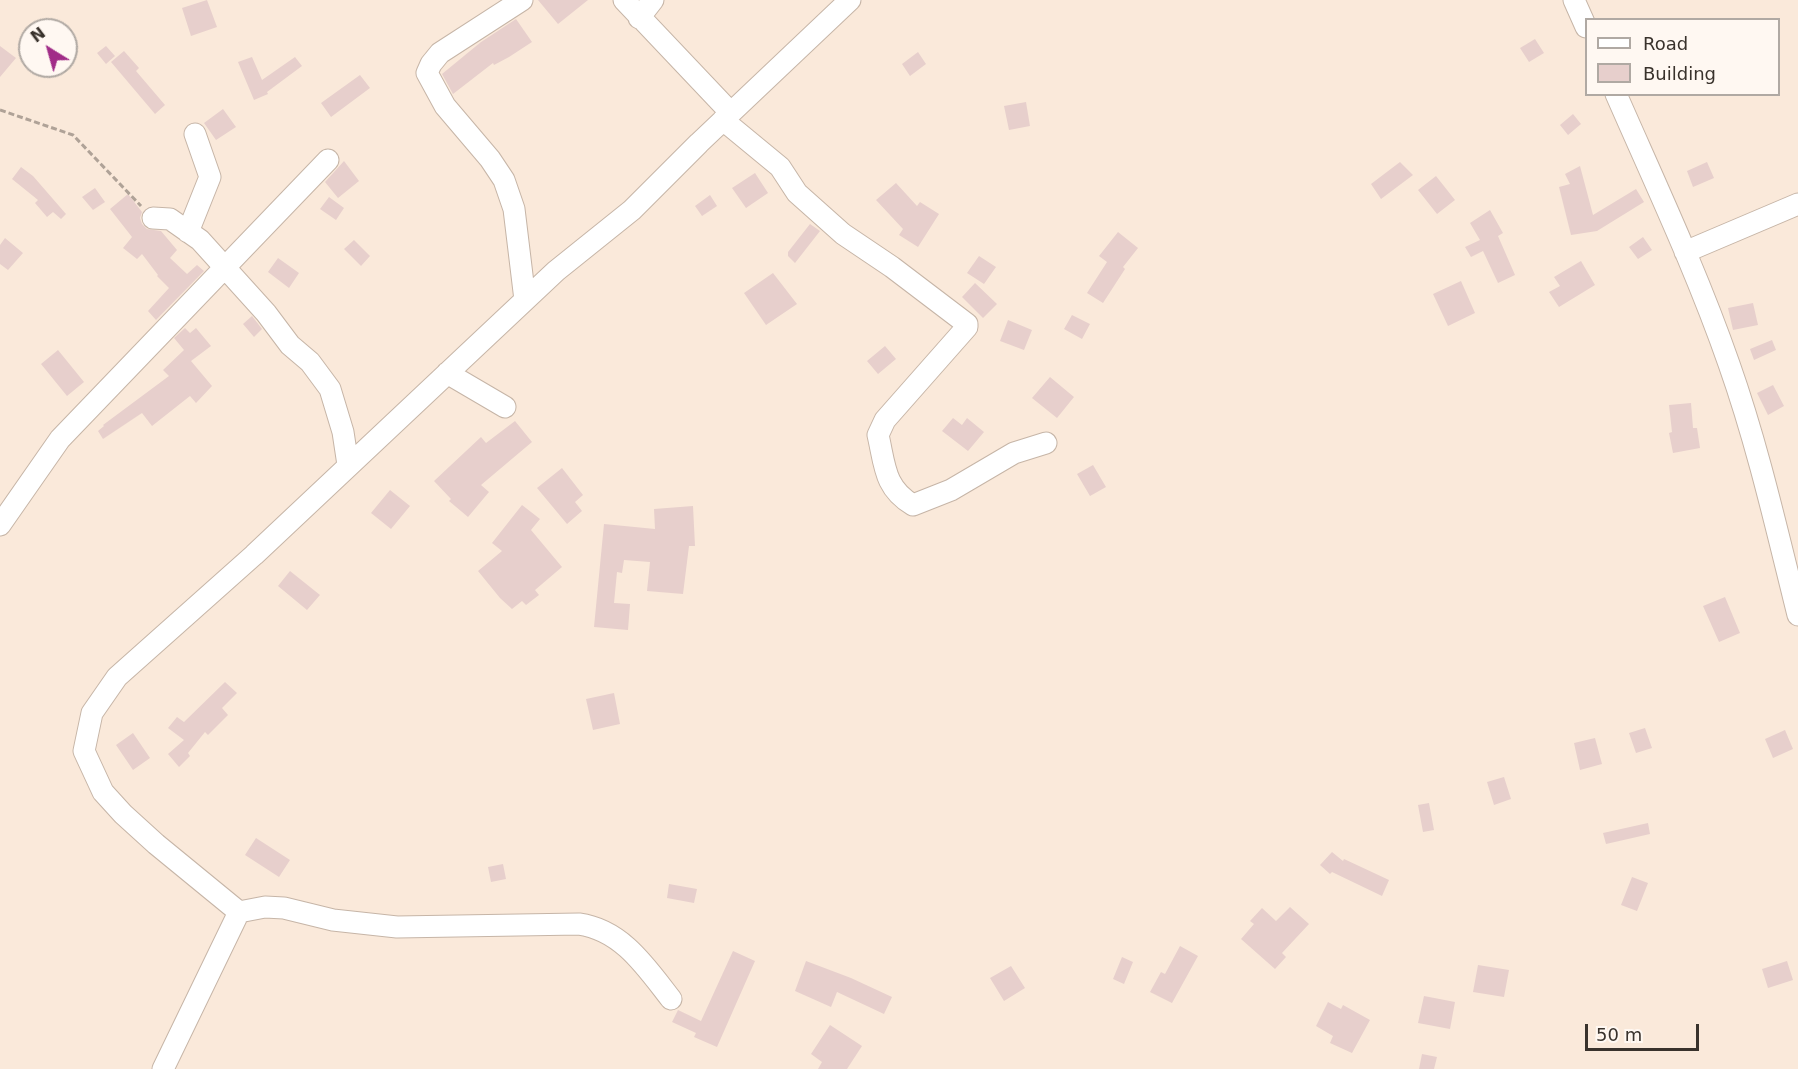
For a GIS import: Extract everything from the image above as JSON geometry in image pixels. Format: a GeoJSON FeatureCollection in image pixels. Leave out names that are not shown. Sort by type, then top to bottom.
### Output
{"type":"FeatureCollection","features":[{"type":"Feature","properties":{"kind":"street"},"geometry":{"type":"LineString","coordinates":[[522,0],[513,8],[440,52],[427,73],[445,106],[490,159],[504,180],[514,209],[525,300]]}},
{"type":"Feature","properties":{"kind":"street"},"geometry":{"type":"LineString","coordinates":[[624,0],[727,116],[780,167],[796,192],[843,234],[892,267],[967,324],[967,327],[885,420],[878,435],[889,482],[900,497],[913,505],[951,490],[1014,453],[1047,442]]}},
{"type":"Feature","properties":{"kind":"street"},"geometry":{"type":"LineString","coordinates":[[639,18],[653,0]]}},
{"type":"Feature","properties":{"kind":"street"},"geometry":{"type":"LineString","coordinates":[[671,999],[636,955],[611,935],[592,926],[579,924],[397,927],[333,920],[284,908],[239,912],[123,814],[103,792],[84,751],[92,713],[117,677],[254,555],[556,271],[632,210],[850,0]]}},
{"type":"Feature","properties":{"kind":"street"},"geometry":{"type":"LineString","coordinates":[[1574,0],[1585,23]]}},
{"type":"Feature","properties":{"kind":"street"},"geometry":{"type":"LineString","coordinates":[[1617,96],[1685,252],[1730,364],[1762,472],[1798,615]]}},
{"type":"Feature","properties":{"kind":"street"},"geometry":{"type":"LineString","coordinates":[[188,232],[210,177],[195,134]]}},
{"type":"Feature","properties":{"kind":"street"},"geometry":{"type":"LineString","coordinates":[[0,525],[60,439],[328,160]]}},
{"type":"Feature","properties":{"kind":"street"},"geometry":{"type":"LineString","coordinates":[[1685,252],[1798,204]]}},
{"type":"Feature","properties":{"kind":"street"},"geometry":{"type":"LineString","coordinates":[[153,218],[170,219],[200,240],[266,313],[290,345],[310,362],[330,389],[343,432],[348,465]]}},
{"type":"Feature","properties":{"kind":"street"},"geometry":{"type":"LineString","coordinates":[[447,373],[505,407]]}},
{"type":"Feature","properties":{"kind":"street"},"geometry":{"type":"LineString","coordinates":[[163,1069],[239,912]]}},
{"type":"Feature","properties":{"kind":"path"},"geometry":{"type":"LineString","coordinates":[[0,110],[73,135],[153,218]]}},
{"type":"Feature","properties":{"kind":"building"},"geometry":{"type":"Polygon","coordinates":[[[207,0],[217,27],[191,36],[182,8],[207,0]]]}},
{"type":"Feature","properties":{"kind":"building"},"geometry":{"type":"Polygon","coordinates":[[[538,0],[588,0],[558,24],[538,0]]]}},
{"type":"Feature","properties":{"kind":"building"},"geometry":{"type":"Polygon","coordinates":[[[516,19],[532,42],[509,57],[494,65],[493,63],[453,94],[442,74],[481,42],[516,19]]]}},
{"type":"Feature","properties":{"kind":"building"},"geometry":{"type":"Polygon","coordinates":[[[1535,39],[1544,53],[1529,62],[1520,48],[1535,39]]]}},
{"type":"Feature","properties":{"kind":"building"},"geometry":{"type":"Polygon","coordinates":[[[0,46],[16,58],[0,77],[0,46]]]}},
{"type":"Feature","properties":{"kind":"building"},"geometry":{"type":"Polygon","coordinates":[[[106,46],[115,56],[106,64],[97,53],[106,46]]]}},
{"type":"Feature","properties":{"kind":"building"},"geometry":{"type":"Polygon","coordinates":[[[124,51],[139,68],[136,71],[165,105],[155,114],[111,62],[124,51]]]}},
{"type":"Feature","properties":{"kind":"building"},"geometry":{"type":"Polygon","coordinates":[[[918,52],[926,64],[910,76],[902,64],[918,52]]]}},
{"type":"Feature","properties":{"kind":"building"},"geometry":{"type":"Polygon","coordinates":[[[252,57],[262,80],[295,57],[302,66],[267,92],[268,94],[254,100],[238,62],[252,57]]]}},
{"type":"Feature","properties":{"kind":"building"},"geometry":{"type":"Polygon","coordinates":[[[360,75],[370,88],[331,117],[321,103],[360,75]]]}},
{"type":"Feature","properties":{"kind":"building"},"geometry":{"type":"Polygon","coordinates":[[[1026,102],[1030,126],[1009,130],[1004,106],[1026,102]]]}},
{"type":"Feature","properties":{"kind":"building"},"geometry":{"type":"Polygon","coordinates":[[[223,109],[236,127],[216,140],[204,123],[223,109]]]}},
{"type":"Feature","properties":{"kind":"building"},"geometry":{"type":"Polygon","coordinates":[[[1573,114],[1581,124],[1568,135],[1560,125],[1573,114]]]}},
{"type":"Feature","properties":{"kind":"building"},"geometry":{"type":"Polygon","coordinates":[[[344,161],[359,181],[338,198],[325,182],[344,161]]]}},
{"type":"Feature","properties":{"kind":"building"},"geometry":{"type":"Polygon","coordinates":[[[1400,162],[1413,175],[1381,199],[1371,184],[1400,162]]]}},
{"type":"Feature","properties":{"kind":"building"},"geometry":{"type":"Polygon","coordinates":[[[1707,162],[1714,178],[1693,187],[1687,171],[1707,162]]]}},
{"type":"Feature","properties":{"kind":"building"},"geometry":{"type":"Polygon","coordinates":[[[1580,166],[1593,215],[1636,189],[1644,202],[1597,231],[1571,235],[1559,187],[1570,184],[1565,174],[1580,166]]]}},
{"type":"Feature","properties":{"kind":"building"},"geometry":{"type":"Polygon","coordinates":[[[21,167],[33,176],[66,214],[61,219],[53,212],[47,217],[35,203],[38,200],[12,179],[21,167]]]}},
{"type":"Feature","properties":{"kind":"building"},"geometry":{"type":"Polygon","coordinates":[[[755,173],[768,193],[746,208],[732,188],[755,173]]]}},
{"type":"Feature","properties":{"kind":"building"},"geometry":{"type":"Polygon","coordinates":[[[1436,176],[1455,200],[1437,214],[1418,190],[1436,176]]]}},
{"type":"Feature","properties":{"kind":"building"},"geometry":{"type":"Polygon","coordinates":[[[896,183],[917,206],[920,202],[939,214],[918,247],[899,235],[903,229],[876,200],[896,183]]]}},
{"type":"Feature","properties":{"kind":"building"},"geometry":{"type":"Polygon","coordinates":[[[95,188],[105,202],[93,210],[82,197],[95,188]]]}},
{"type":"Feature","properties":{"kind":"building"},"geometry":{"type":"Polygon","coordinates":[[[128,194],[142,212],[140,218],[142,224],[147,229],[161,231],[177,250],[170,258],[187,274],[197,265],[204,271],[156,320],[148,311],[169,288],[157,276],[142,254],[137,259],[123,248],[132,237],[110,209],[128,194]]]}},
{"type":"Feature","properties":{"kind":"building"},"geometry":{"type":"Polygon","coordinates":[[[710,195],[717,206],[702,216],[695,206],[710,195]]]}},
{"type":"Feature","properties":{"kind":"building"},"geometry":{"type":"Polygon","coordinates":[[[329,197],[344,208],[336,220],[320,209],[329,197]]]}},
{"type":"Feature","properties":{"kind":"building"},"geometry":{"type":"Polygon","coordinates":[[[1490,210],[1503,233],[1498,236],[1515,275],[1498,283],[1483,251],[1471,257],[1465,247],[1480,240],[1470,223],[1490,210]]]}},
{"type":"Feature","properties":{"kind":"building"},"geometry":{"type":"Polygon","coordinates":[[[810,224],[820,231],[795,263],[788,256],[788,252],[810,224]]]}},
{"type":"Feature","properties":{"kind":"building"},"geometry":{"type":"Polygon","coordinates":[[[1118,232],[1138,248],[1123,267],[1125,269],[1103,303],[1087,293],[1107,262],[1099,256],[1118,232]]]}},
{"type":"Feature","properties":{"kind":"building"},"geometry":{"type":"Polygon","coordinates":[[[1643,237],[1652,250],[1638,259],[1629,247],[1643,237]]]}},
{"type":"Feature","properties":{"kind":"building"},"geometry":{"type":"Polygon","coordinates":[[[5,238],[23,253],[8,270],[0,264],[0,245],[5,238]]]}},
{"type":"Feature","properties":{"kind":"building"},"geometry":{"type":"Polygon","coordinates":[[[354,240],[370,256],[361,266],[344,249],[354,240]]]}},
{"type":"Feature","properties":{"kind":"building"},"geometry":{"type":"Polygon","coordinates":[[[979,256],[996,267],[984,284],[967,273],[979,256]]]}},
{"type":"Feature","properties":{"kind":"building"},"geometry":{"type":"Polygon","coordinates":[[[278,258],[299,273],[289,288],[268,272],[278,258]]]}},
{"type":"Feature","properties":{"kind":"building"},"geometry":{"type":"Polygon","coordinates":[[[1581,261],[1595,285],[1559,307],[1549,292],[1560,286],[1554,277],[1581,261]]]}},
{"type":"Feature","properties":{"kind":"building"},"geometry":{"type":"Polygon","coordinates":[[[773,273],[797,304],[766,325],[744,293],[773,273]]]}},
{"type":"Feature","properties":{"kind":"building"},"geometry":{"type":"Polygon","coordinates":[[[1461,281],[1475,313],[1448,326],[1433,294],[1461,281]]]}},
{"type":"Feature","properties":{"kind":"building"},"geometry":{"type":"Polygon","coordinates":[[[975,283],[997,304],[983,318],[962,297],[975,283]]]}},
{"type":"Feature","properties":{"kind":"building"},"geometry":{"type":"Polygon","coordinates":[[[1753,303],[1758,325],[1733,330],[1728,308],[1753,303]]]}},
{"type":"Feature","properties":{"kind":"building"},"geometry":{"type":"Polygon","coordinates":[[[1072,315],[1090,324],[1082,339],[1064,329],[1072,315]]]}},
{"type":"Feature","properties":{"kind":"building"},"geometry":{"type":"Polygon","coordinates":[[[252,316],[262,329],[254,337],[243,324],[252,316]]]}},
{"type":"Feature","properties":{"kind":"building"},"geometry":{"type":"Polygon","coordinates":[[[1008,320],[1032,330],[1024,350],[1000,341],[1008,320]]]}},
{"type":"Feature","properties":{"kind":"building"},"geometry":{"type":"Polygon","coordinates":[[[185,328],[190,333],[196,328],[211,346],[191,361],[212,386],[196,403],[190,396],[152,426],[142,413],[103,439],[98,431],[103,425],[169,376],[163,370],[184,350],[174,338],[185,328]]]}},
{"type":"Feature","properties":{"kind":"building"},"geometry":{"type":"Polygon","coordinates":[[[1772,340],[1776,350],[1754,360],[1750,349],[1772,340]]]}},
{"type":"Feature","properties":{"kind":"building"},"geometry":{"type":"Polygon","coordinates":[[[885,346],[896,359],[878,374],[867,361],[885,346]]]}},
{"type":"Feature","properties":{"kind":"building"},"geometry":{"type":"Polygon","coordinates":[[[58,350],[84,382],[67,396],[41,364],[58,350]]]}},
{"type":"Feature","properties":{"kind":"building"},"geometry":{"type":"Polygon","coordinates":[[[1050,377],[1074,397],[1057,418],[1032,398],[1050,377]]]}},
{"type":"Feature","properties":{"kind":"building"},"geometry":{"type":"Polygon","coordinates":[[[1773,385],[1784,406],[1768,415],[1757,393],[1773,385]]]}},
{"type":"Feature","properties":{"kind":"building"},"geometry":{"type":"Polygon","coordinates":[[[1691,403],[1693,428],[1697,428],[1700,448],[1673,453],[1669,433],[1672,432],[1669,405],[1691,403]]]}},
{"type":"Feature","properties":{"kind":"building"},"geometry":{"type":"Polygon","coordinates":[[[953,418],[962,425],[967,418],[984,432],[968,451],[942,431],[953,418]]]}},
{"type":"Feature","properties":{"kind":"building"},"geometry":{"type":"Polygon","coordinates":[[[515,421],[532,442],[481,485],[489,492],[468,517],[449,501],[451,499],[434,481],[481,437],[486,443],[515,421]]]}},
{"type":"Feature","properties":{"kind":"building"},"geometry":{"type":"Polygon","coordinates":[[[1093,465],[1106,487],[1090,496],[1077,474],[1093,465]]]}},
{"type":"Feature","properties":{"kind":"building"},"geometry":{"type":"Polygon","coordinates":[[[562,468],[583,495],[575,502],[582,511],[567,524],[537,488],[562,468]]]}},
{"type":"Feature","properties":{"kind":"building"},"geometry":{"type":"Polygon","coordinates":[[[390,490],[410,506],[391,529],[371,513],[390,490]]]}},
{"type":"Feature","properties":{"kind":"building"},"geometry":{"type":"Polygon","coordinates":[[[522,505],[540,519],[531,530],[562,567],[535,590],[539,595],[526,605],[522,601],[512,609],[478,571],[502,551],[492,543],[522,505]]]}},
{"type":"Feature","properties":{"kind":"building"},"geometry":{"type":"Polygon","coordinates":[[[693,506],[695,546],[689,546],[683,594],[647,591],[650,562],[624,560],[622,573],[617,572],[614,603],[630,604],[628,630],[594,627],[604,524],[655,529],[654,509],[693,506]]]}},
{"type":"Feature","properties":{"kind":"building"},"geometry":{"type":"Polygon","coordinates":[[[290,571],[320,595],[307,610],[278,586],[290,571]]]}},
{"type":"Feature","properties":{"kind":"building"},"geometry":{"type":"Polygon","coordinates":[[[1725,597],[1740,633],[1719,642],[1703,606],[1725,597]]]}},
{"type":"Feature","properties":{"kind":"building"},"geometry":{"type":"Polygon","coordinates":[[[225,682],[237,693],[222,708],[228,715],[208,735],[205,732],[188,753],[190,756],[179,767],[168,754],[184,740],[168,728],[177,717],[184,722],[225,682]]]}},
{"type":"Feature","properties":{"kind":"building"},"geometry":{"type":"Polygon","coordinates":[[[614,693],[620,724],[593,730],[586,699],[614,693]]]}},
{"type":"Feature","properties":{"kind":"building"},"geometry":{"type":"Polygon","coordinates":[[[1645,728],[1652,748],[1636,753],[1629,733],[1645,728]]]}},
{"type":"Feature","properties":{"kind":"building"},"geometry":{"type":"Polygon","coordinates":[[[1785,730],[1793,749],[1773,758],[1765,739],[1785,730]]]}},
{"type":"Feature","properties":{"kind":"building"},"geometry":{"type":"Polygon","coordinates":[[[133,733],[150,758],[133,770],[116,745],[133,733]]]}},
{"type":"Feature","properties":{"kind":"building"},"geometry":{"type":"Polygon","coordinates":[[[1595,738],[1602,764],[1580,770],[1574,743],[1595,738]]]}},
{"type":"Feature","properties":{"kind":"building"},"geometry":{"type":"Polygon","coordinates":[[[1504,777],[1511,799],[1494,805],[1487,782],[1504,777]]]}},
{"type":"Feature","properties":{"kind":"building"},"geometry":{"type":"Polygon","coordinates":[[[1429,803],[1434,830],[1423,832],[1418,805],[1429,803]]]}},
{"type":"Feature","properties":{"kind":"building"},"geometry":{"type":"Polygon","coordinates":[[[1648,823],[1650,834],[1606,844],[1603,833],[1648,823]]]}},
{"type":"Feature","properties":{"kind":"building"},"geometry":{"type":"Polygon","coordinates":[[[256,838],[290,860],[279,877],[245,855],[256,838]]]}},
{"type":"Feature","properties":{"kind":"building"},"geometry":{"type":"Polygon","coordinates":[[[1332,852],[1343,861],[1344,859],[1389,880],[1382,896],[1332,872],[1330,874],[1320,865],[1332,852]]]}},
{"type":"Feature","properties":{"kind":"building"},"geometry":{"type":"Polygon","coordinates":[[[503,864],[506,879],[491,882],[488,867],[503,864]]]}},
{"type":"Feature","properties":{"kind":"building"},"geometry":{"type":"Polygon","coordinates":[[[1632,877],[1648,883],[1637,911],[1621,905],[1632,877]]]}},
{"type":"Feature","properties":{"kind":"building"},"geometry":{"type":"Polygon","coordinates":[[[669,884],[697,889],[694,903],[667,898],[669,884]]]}},
{"type":"Feature","properties":{"kind":"building"},"geometry":{"type":"Polygon","coordinates":[[[1290,907],[1309,924],[1282,953],[1286,957],[1275,969],[1241,939],[1254,924],[1250,921],[1262,908],[1276,921],[1290,907]]]}},
{"type":"Feature","properties":{"kind":"building"},"geometry":{"type":"Polygon","coordinates":[[[1180,946],[1198,956],[1172,1003],[1150,992],[1161,972],[1165,974],[1180,946]]]}},
{"type":"Feature","properties":{"kind":"building"},"geometry":{"type":"Polygon","coordinates":[[[733,951],[755,961],[717,1047],[694,1037],[696,1033],[672,1022],[678,1010],[701,1021],[733,951]]]}},
{"type":"Feature","properties":{"kind":"building"},"geometry":{"type":"Polygon","coordinates":[[[1122,957],[1133,962],[1124,984],[1113,979],[1122,957]]]}},
{"type":"Feature","properties":{"kind":"building"},"geometry":{"type":"Polygon","coordinates":[[[806,961],[892,997],[884,1014],[837,992],[831,1007],[795,991],[806,961]]]}},
{"type":"Feature","properties":{"kind":"building"},"geometry":{"type":"Polygon","coordinates":[[[1787,961],[1793,980],[1768,988],[1762,969],[1787,961]]]}},
{"type":"Feature","properties":{"kind":"building"},"geometry":{"type":"Polygon","coordinates":[[[1478,965],[1509,970],[1504,997],[1473,992],[1478,965]]]}},
{"type":"Feature","properties":{"kind":"building"},"geometry":{"type":"Polygon","coordinates":[[[1011,966],[1025,988],[1004,1001],[990,978],[1011,966]]]}},
{"type":"Feature","properties":{"kind":"building"},"geometry":{"type":"Polygon","coordinates":[[[1424,996],[1455,1002],[1450,1029],[1418,1023],[1424,996]]]}},
{"type":"Feature","properties":{"kind":"building"},"geometry":{"type":"Polygon","coordinates":[[[1328,1002],[1341,1009],[1343,1005],[1370,1020],[1352,1053],[1330,1043],[1333,1036],[1316,1026],[1328,1002]]]}},
{"type":"Feature","properties":{"kind":"building"},"geometry":{"type":"Polygon","coordinates":[[[830,1025],[862,1046],[847,1069],[818,1069],[822,1062],[811,1054],[830,1025]]]}},
{"type":"Feature","properties":{"kind":"building"},"geometry":{"type":"Polygon","coordinates":[[[1422,1054],[1437,1057],[1434,1069],[1419,1069],[1422,1054]]]}}]}
